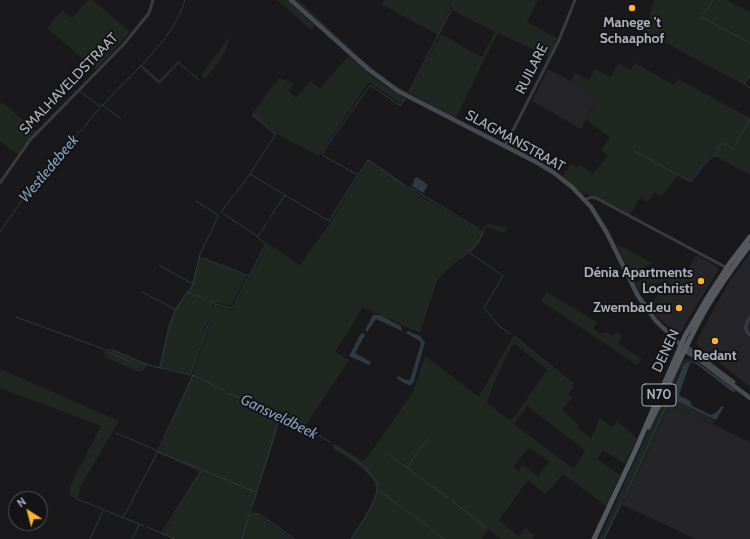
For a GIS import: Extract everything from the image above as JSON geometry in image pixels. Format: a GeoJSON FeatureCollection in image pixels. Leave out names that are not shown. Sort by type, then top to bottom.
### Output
{"type":"FeatureCollection","features":[{"type":"Feature","properties":{"kind":"main road","name":"SLAGMANSTRAAT"},"geometry":{"type":"LineString","coordinates":[[291,0],[382,81],[409,97],[553,172],[572,187],[585,200],[607,233],[643,304],[659,324],[684,347]]}},
{"type":"Feature","properties":{"kind":"main road","name":"N70"},"geometry":{"type":"LineString","coordinates":[[727,268],[750,238]]}},
{"type":"Feature","properties":{"kind":"main road","name":"N70"},"geometry":{"type":"LineString","coordinates":[[684,347],[732,268],[750,245]]}},
{"type":"Feature","properties":{"kind":"main road","name":"DENEN"},"geometry":{"type":"LineString","coordinates":[[594,539],[636,449],[651,421],[698,313],[727,268]]}},
{"type":"Feature","properties":{"kind":"main road"},"geometry":{"type":"LineString","coordinates":[[684,347],[750,394]]}},
{"type":"Feature","properties":{"kind":"main road"},"geometry":{"type":"LineString","coordinates":[[684,347],[750,398]]}},
{"type":"Feature","properties":{"kind":"street","name":"SMALHAVELDSTRAAT"},"geometry":{"type":"LineString","coordinates":[[0,184],[30,140],[124,44],[149,13],[153,0]]}},
{"type":"Feature","properties":{"kind":"street","name":"RUILARE"},"geometry":{"type":"LineString","coordinates":[[504,146],[559,40],[575,0]]}},
{"type":"Feature","properties":{"kind":"street"},"geometry":{"type":"LineString","coordinates":[[585,200],[591,197],[596,198],[727,268]]}},
{"type":"Feature","properties":{"kind":"street"},"geometry":{"type":"LineString","coordinates":[[750,317],[745,324],[745,328],[750,335]]}},
{"type":"Feature","properties":{"kind":"shaded area"},"geometry":{"type":"Polygon","coordinates":[[[88,0],[93,0],[130,32],[96,70],[47,28],[62,10],[72,18],[88,0]]]}},
{"type":"Feature","properties":{"kind":"shaded area"},"geometry":{"type":"Polygon","coordinates":[[[277,0],[287,0],[313,24],[314,26],[311,30],[277,0]]]}},
{"type":"Feature","properties":{"kind":"shaded area"},"geometry":{"type":"Polygon","coordinates":[[[295,0],[299,0],[378,73],[407,92],[406,93],[372,70],[295,0]]]}},
{"type":"Feature","properties":{"kind":"shaded area"},"geometry":{"type":"Polygon","coordinates":[[[385,0],[454,0],[438,35],[381,4],[385,0]]]}},
{"type":"Feature","properties":{"kind":"shaded area"},"geometry":{"type":"Polygon","coordinates":[[[456,0],[538,0],[527,22],[557,38],[549,57],[498,33],[456,118],[409,93],[441,34],[482,57],[495,32],[452,10],[456,0]]]}},
{"type":"Feature","properties":{"kind":"shaded area"},"geometry":{"type":"Polygon","coordinates":[[[654,0],[726,0],[750,12],[750,77],[744,85],[644,31],[654,0]]]}},
{"type":"Feature","properties":{"kind":"shaded area"},"geometry":{"type":"Polygon","coordinates":[[[227,39],[229,40],[228,45],[223,56],[205,79],[203,78],[202,75],[205,70],[227,39]]]}},
{"type":"Feature","properties":{"kind":"shaded area"},"geometry":{"type":"Polygon","coordinates":[[[348,56],[382,84],[407,100],[400,103],[368,83],[319,156],[271,131],[251,115],[279,78],[294,84],[288,91],[296,98],[311,81],[320,89],[348,56]]]}},
{"type":"Feature","properties":{"kind":"shaded area"},"geometry":{"type":"Polygon","coordinates":[[[179,61],[181,62],[159,85],[140,67],[143,65],[159,80],[179,61]]]}},
{"type":"Feature","properties":{"kind":"shaded area"},"geometry":{"type":"Polygon","coordinates":[[[618,63],[631,70],[635,63],[674,85],[678,79],[750,118],[750,175],[715,156],[711,156],[691,181],[678,175],[662,196],[655,192],[647,202],[641,197],[630,214],[593,195],[583,194],[563,176],[570,165],[577,168],[579,164],[593,174],[608,155],[601,150],[610,137],[586,120],[598,95],[571,81],[575,73],[589,80],[595,69],[611,77],[618,63]]]}},
{"type":"Feature","properties":{"kind":"shaded area"},"geometry":{"type":"Polygon","coordinates":[[[548,69],[598,95],[581,129],[532,101],[548,69]]]}},
{"type":"Feature","properties":{"kind":"shaded area"},"geometry":{"type":"Polygon","coordinates":[[[2,102],[36,131],[18,155],[0,141],[0,104],[2,102]]]}},
{"type":"Feature","properties":{"kind":"shaded area"},"geometry":{"type":"Polygon","coordinates":[[[369,159],[425,199],[481,231],[486,225],[489,224],[507,228],[504,233],[487,227],[479,243],[471,252],[452,265],[438,279],[420,333],[363,307],[335,352],[349,360],[304,428],[281,418],[251,510],[293,539],[174,539],[163,535],[200,472],[159,453],[192,375],[217,305],[233,310],[268,243],[300,265],[330,223],[369,159]]]}},
{"type":"Feature","properties":{"kind":"shaded area"},"geometry":{"type":"Polygon","coordinates":[[[417,177],[428,185],[423,193],[412,186],[415,178],[417,177]]]}},
{"type":"Feature","properties":{"kind":"shaded area"},"geometry":{"type":"Polygon","coordinates":[[[619,245],[652,263],[630,274],[617,246],[619,245]]]}},
{"type":"Feature","properties":{"kind":"shaded area"},"geometry":{"type":"Polygon","coordinates":[[[750,253],[750,387],[699,347],[696,342],[730,280],[750,253]]]}},
{"type":"Feature","properties":{"kind":"shaded area"},"geometry":{"type":"Polygon","coordinates":[[[696,255],[718,267],[717,272],[684,326],[682,332],[676,334],[650,310],[656,303],[676,268],[686,273],[696,255]]]}},
{"type":"Feature","properties":{"kind":"shaded area"},"geometry":{"type":"Polygon","coordinates":[[[199,256],[247,276],[231,306],[215,302],[190,374],[159,367],[169,323],[176,307],[191,287],[199,256]]]}},
{"type":"Feature","properties":{"kind":"shaded area"},"geometry":{"type":"Polygon","coordinates":[[[664,268],[673,273],[656,303],[650,310],[649,308],[668,279],[640,292],[635,283],[664,268]]]}},
{"type":"Feature","properties":{"kind":"shaded area"},"geometry":{"type":"Polygon","coordinates":[[[546,292],[597,322],[593,329],[600,334],[606,332],[613,336],[616,332],[623,336],[618,344],[642,359],[637,365],[541,301],[546,292]]]}},
{"type":"Feature","properties":{"kind":"shaded area"},"geometry":{"type":"Polygon","coordinates":[[[373,315],[380,315],[401,326],[402,331],[376,319],[367,332],[365,330],[373,315]]]}},
{"type":"Feature","properties":{"kind":"shaded area"},"geometry":{"type":"Polygon","coordinates":[[[408,331],[420,336],[425,342],[414,381],[410,386],[397,379],[398,376],[406,380],[410,380],[421,344],[420,341],[406,333],[408,331]]]}},
{"type":"Feature","properties":{"kind":"shaded area"},"geometry":{"type":"Polygon","coordinates":[[[363,333],[365,335],[355,353],[371,362],[369,365],[349,356],[360,335],[363,333]]]}},
{"type":"Feature","properties":{"kind":"shaded area"},"geometry":{"type":"Polygon","coordinates":[[[513,336],[574,386],[568,394],[573,397],[562,410],[579,425],[577,428],[591,438],[600,418],[612,427],[617,421],[637,438],[625,464],[603,450],[597,459],[620,475],[606,506],[563,474],[545,494],[528,480],[499,520],[518,536],[525,528],[535,535],[532,539],[501,539],[489,529],[481,539],[351,539],[370,508],[375,495],[375,484],[366,472],[359,466],[333,449],[335,444],[363,461],[413,392],[425,356],[479,397],[513,336]],[[515,344],[512,345],[495,380],[487,403],[511,421],[547,370],[515,344]],[[527,406],[514,424],[574,469],[585,450],[527,406]],[[529,447],[513,467],[518,471],[523,465],[538,476],[549,462],[529,447]]]}},
{"type":"Feature","properties":{"kind":"shaded area"},"geometry":{"type":"Polygon","coordinates":[[[108,348],[148,364],[144,370],[139,372],[106,358],[104,354],[108,348]]]}},
{"type":"Feature","properties":{"kind":"shaded area"},"geometry":{"type":"Polygon","coordinates":[[[686,359],[694,360],[684,365],[678,375],[670,399],[710,417],[714,420],[713,424],[670,406],[605,539],[599,539],[651,425],[683,361],[686,359]]]}},
{"type":"Feature","properties":{"kind":"shaded area"},"geometry":{"type":"Polygon","coordinates":[[[694,360],[735,390],[735,392],[733,392],[695,363],[690,363],[679,395],[690,401],[692,406],[711,415],[722,406],[724,407],[716,420],[675,400],[669,399],[684,364],[694,360]]]}},
{"type":"Feature","properties":{"kind":"shaded area"},"geometry":{"type":"Polygon","coordinates":[[[0,369],[119,421],[82,484],[78,498],[72,497],[69,493],[71,484],[101,426],[0,388],[0,369]]]}},
{"type":"Feature","properties":{"kind":"shaded area"},"geometry":{"type":"Polygon","coordinates":[[[670,406],[685,411],[750,442],[750,539],[696,539],[622,505],[670,406]]]}},
{"type":"Feature","properties":{"kind":"waterway","name":"Westledebeek"},"geometry":{"type":"LineString","coordinates":[[81,91],[101,107],[161,44],[171,30],[185,0]]}},
{"type":"Feature","properties":{"kind":"waterway","name":"Gansveldbeek"},"geometry":{"type":"LineString","coordinates":[[452,7],[455,0]]}},
{"type":"Feature","properties":{"kind":"waterway"},"geometry":{"type":"LineString","coordinates":[[703,14],[713,0]]}},
{"type":"Feature","properties":{"kind":"waterway","name":"Gansveldbeek"},"geometry":{"type":"LineString","coordinates":[[409,92],[451,10]]}},
{"type":"Feature","properties":{"kind":"waterway"},"geometry":{"type":"LineString","coordinates":[[701,17],[750,43]]}},
{"type":"Feature","properties":{"kind":"waterway"},"geometry":{"type":"LineString","coordinates":[[140,65],[159,82],[178,62],[199,80]]}},
{"type":"Feature","properties":{"kind":"waterway"},"geometry":{"type":"LineString","coordinates":[[750,76],[744,83],[750,88]]}},
{"type":"Feature","properties":{"kind":"waterway","name":"Gansveldbeek"},"geometry":{"type":"LineString","coordinates":[[269,219],[285,195],[329,221],[358,175],[324,156],[323,152],[370,85],[399,105],[401,105],[404,100]]}},
{"type":"Feature","properties":{"kind":"waterway"},"geometry":{"type":"LineString","coordinates":[[102,105],[121,119]]}},
{"type":"Feature","properties":{"kind":"waterway","name":"Westledebeek"},"geometry":{"type":"LineString","coordinates":[[0,232],[23,199],[99,109]]}},
{"type":"Feature","properties":{"kind":"waterway"},"geometry":{"type":"LineString","coordinates":[[253,115],[275,135],[250,174],[221,212],[257,236]]}},
{"type":"Feature","properties":{"kind":"waterway"},"geometry":{"type":"LineString","coordinates":[[735,145],[750,119]]}},
{"type":"Feature","properties":{"kind":"waterway"},"geometry":{"type":"LineString","coordinates":[[634,151],[691,182],[705,163],[715,155],[722,143],[734,149]]}},
{"type":"Feature","properties":{"kind":"waterway"},"geometry":{"type":"LineString","coordinates":[[358,175],[368,160],[405,186]]}},
{"type":"Feature","properties":{"kind":"waterway"},"geometry":{"type":"LineString","coordinates":[[250,174],[285,195]]}},
{"type":"Feature","properties":{"kind":"waterway"},"geometry":{"type":"LineString","coordinates":[[409,187],[479,229]]}},
{"type":"Feature","properties":{"kind":"waterway"},"geometry":{"type":"LineString","coordinates":[[193,284],[200,254],[218,217],[218,215],[196,201]]}},
{"type":"Feature","properties":{"kind":"waterway","name":"Gansveldbeek"},"geometry":{"type":"LineString","coordinates":[[190,375],[216,304],[230,308],[233,307],[266,244],[257,237],[267,223]]}},
{"type":"Feature","properties":{"kind":"waterway"},"geometry":{"type":"LineString","coordinates":[[483,232],[477,244],[470,251],[470,253],[503,276],[484,308],[499,326],[511,334]]}},
{"type":"Feature","properties":{"kind":"waterway"},"geometry":{"type":"LineString","coordinates":[[203,258],[249,276]]}},
{"type":"Feature","properties":{"kind":"waterway"},"geometry":{"type":"LineString","coordinates":[[159,265],[193,284],[188,293]]}},
{"type":"Feature","properties":{"kind":"waterway"},"geometry":{"type":"LineString","coordinates":[[142,292],[176,310],[187,292],[206,299]]}},
{"type":"Feature","properties":{"kind":"waterway","name":"Gansveldbeek"},"geometry":{"type":"LineString","coordinates":[[210,301],[216,304]]}},
{"type":"Feature","properties":{"kind":"waterway"},"geometry":{"type":"LineString","coordinates":[[160,367],[168,332],[175,311]]}},
{"type":"Feature","properties":{"kind":"waterway"},"geometry":{"type":"LineString","coordinates":[[16,317],[106,350]]}},
{"type":"Feature","properties":{"kind":"waterway"},"geometry":{"type":"LineString","coordinates":[[514,336],[573,384]]}},
{"type":"Feature","properties":{"kind":"waterway","name":"Gansveldbeek"},"geometry":{"type":"LineString","coordinates":[[113,350],[148,365],[190,375]]}},
{"type":"Feature","properties":{"kind":"waterway","name":"Gansveldbeek"},"geometry":{"type":"LineString","coordinates":[[111,353],[135,364]]}},
{"type":"Feature","properties":{"kind":"waterway","name":"Gansveldbeek"},"geometry":{"type":"LineString","coordinates":[[193,375],[225,391]]}},
{"type":"Feature","properties":{"kind":"waterway"},"geometry":{"type":"LineString","coordinates":[[123,518],[157,453],[193,375]]}},
{"type":"Feature","properties":{"kind":"waterway","name":"Gansveldbeek"},"geometry":{"type":"LineString","coordinates":[[228,393],[310,430],[330,442]]}},
{"type":"Feature","properties":{"kind":"waterway"},"geometry":{"type":"LineString","coordinates":[[624,499],[668,401],[671,398]]}},
{"type":"Feature","properties":{"kind":"waterway","name":"Gansveldbeek"},"geometry":{"type":"LineString","coordinates":[[278,424],[281,417]]}},
{"type":"Feature","properties":{"kind":"waterway"},"geometry":{"type":"LineString","coordinates":[[252,507],[277,427]]}},
{"type":"Feature","properties":{"kind":"waterway"},"geometry":{"type":"LineString","coordinates":[[116,433],[158,451]]}},
{"type":"Feature","properties":{"kind":"waterway"},"geometry":{"type":"LineString","coordinates":[[407,467],[428,439]]}},
{"type":"Feature","properties":{"kind":"waterway","name":"Gansveldbeek"},"geometry":{"type":"LineString","coordinates":[[333,445],[364,466],[378,484],[377,492],[371,506],[351,539]]}},
{"type":"Feature","properties":{"kind":"waterway"},"geometry":{"type":"LineString","coordinates":[[158,452],[256,492]]}},
{"type":"Feature","properties":{"kind":"waterway"},"geometry":{"type":"LineString","coordinates":[[387,453],[449,499]]}},
{"type":"Feature","properties":{"kind":"waterway"},"geometry":{"type":"LineString","coordinates":[[162,533],[201,471]]}},
{"type":"Feature","properties":{"kind":"waterway"},"geometry":{"type":"LineString","coordinates":[[378,490],[429,527]]}},
{"type":"Feature","properties":{"kind":"waterway"},"geometry":{"type":"LineString","coordinates":[[75,498],[144,526]]}},
{"type":"Feature","properties":{"kind":"waterway"},"geometry":{"type":"LineString","coordinates":[[452,501],[487,528]]}},
{"type":"Feature","properties":{"kind":"waterway"},"geometry":{"type":"LineString","coordinates":[[604,539],[622,501]]}},
{"type":"Feature","properties":{"kind":"waterway"},"geometry":{"type":"LineString","coordinates":[[90,539],[103,511]]}},
{"type":"Feature","properties":{"kind":"waterway"},"geometry":{"type":"LineString","coordinates":[[242,539],[250,512]]}},
{"type":"Feature","properties":{"kind":"waterway"},"geometry":{"type":"LineString","coordinates":[[254,514],[259,514],[295,539]]}},
{"type":"Feature","properties":{"kind":"waterway"},"geometry":{"type":"LineString","coordinates":[[132,539],[139,525]]}},
{"type":"Feature","properties":{"kind":"waterway"},"geometry":{"type":"LineString","coordinates":[[147,527],[175,539]]}},
{"type":"Feature","properties":{"kind":"waterway"},"geometry":{"type":"LineString","coordinates":[[431,529],[444,539]]}},
{"type":"Feature","properties":{"kind":"place","name":"Manege 't Schaaphof"},"geometry":{"type":"Point","coordinates":[632,8]}},
{"type":"Feature","properties":{"kind":"place","name":"Dénia Apartments Lochristi"},"geometry":{"type":"Point","coordinates":[701,281]}},
{"type":"Feature","properties":{"kind":"place","name":"Zwembad.eu"},"geometry":{"type":"Point","coordinates":[679,308]}},
{"type":"Feature","properties":{"kind":"place","name":"Redant"},"geometry":{"type":"Point","coordinates":[715,341]}}]}
